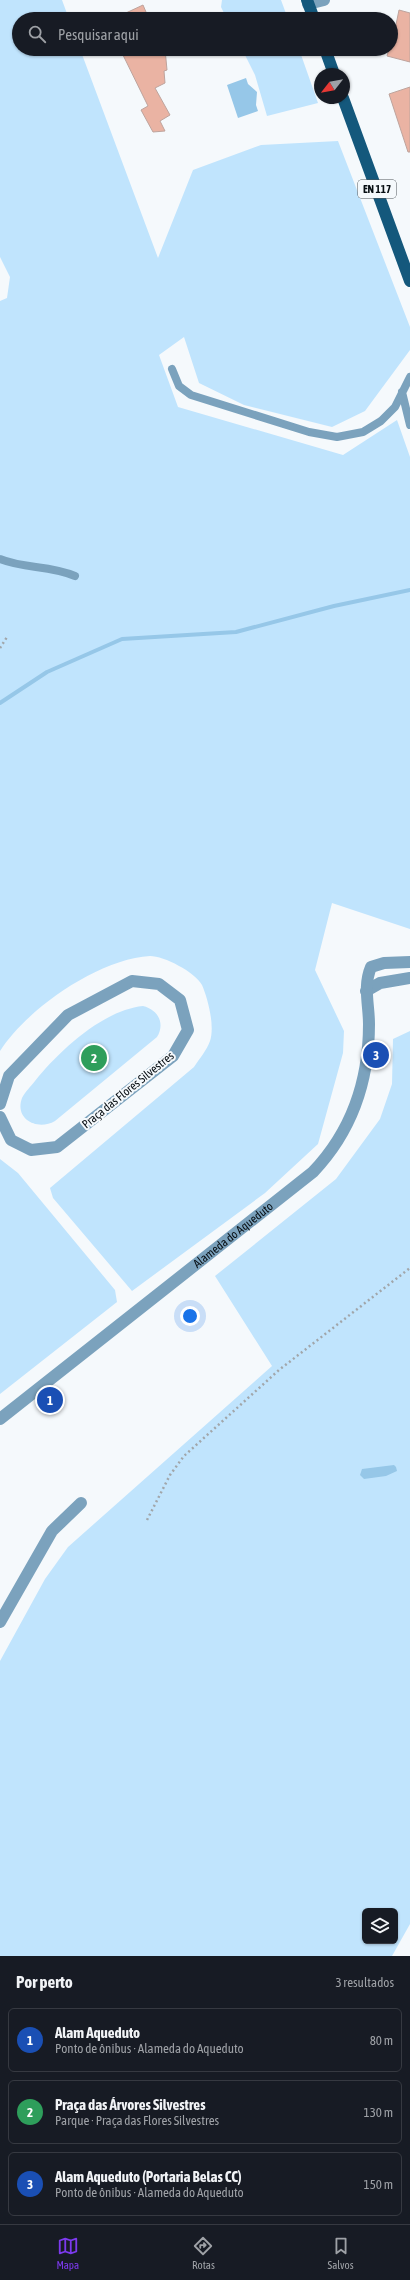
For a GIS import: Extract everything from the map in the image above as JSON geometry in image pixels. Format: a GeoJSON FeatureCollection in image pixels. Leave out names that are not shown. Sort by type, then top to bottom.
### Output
{"type":"FeatureCollection","features":[{"type":"Feature","properties":{"kind":"main road"},"geometry":{"type":"LineString","coordinates":[[307,2],[311,12]]}},
{"type":"Feature","properties":{"kind":"main road"},"geometry":{"type":"LineString","coordinates":[[328,56],[332,68]]}},
{"type":"Feature","properties":{"kind":"main road","name":"EN 117"},"geometry":{"type":"LineString","coordinates":[[345,104],[410,281]]}},
{"type":"Feature","properties":{"kind":"street"},"geometry":{"type":"LineString","coordinates":[[307,2],[324,0]]}},
{"type":"Feature","properties":{"kind":"street","name":"Alameda do Aqueduto"},"geometry":{"type":"LineString","coordinates":[[0,1420],[313,1172],[328,1156],[355,1109],[364,1078],[369,1040],[366,991],[371,967],[384,963],[410,962]]}},
{"type":"Feature","properties":{"kind":"street"},"geometry":{"type":"LineString","coordinates":[[366,991],[380,983],[410,978]]}},
{"type":"Feature","properties":{"kind":"street","name":"Praça das Flores Silvestres"},"geometry":{"type":"LineString","coordinates":[[0,1104],[9,1076],[68,1015],[132,982],[159,984],[180,1000],[188,1030],[173,1056],[58,1147],[31,1150],[11,1140],[0,1117]]}},
{"type":"Feature","properties":{"kind":"street"},"geometry":{"type":"LineString","coordinates":[[0,1622],[52,1531],[81,1503]]}},
{"type":"Feature","properties":{"kind":"lane"},"geometry":{"type":"LineString","coordinates":[[172,369],[179,386],[191,395],[309,432],[337,437],[363,432],[381,421],[395,407],[410,377]]}},
{"type":"Feature","properties":{"kind":"lane"},"geometry":{"type":"LineString","coordinates":[[402,392],[410,425]]}},
{"type":"Feature","properties":{"kind":"lane"},"geometry":{"type":"LineString","coordinates":[[0,559],[9,563],[49,567],[75,576]]}},
{"type":"Feature","properties":{"kind":"path"},"geometry":{"type":"LineString","coordinates":[[0,648],[7,637]]}},
{"type":"Feature","properties":{"kind":"path"},"geometry":{"type":"LineString","coordinates":[[147,1520],[170,1475],[184,1456],[279,1370],[410,1268]]}},
{"type":"Feature","properties":{"kind":"shaded area"},"geometry":{"type":"Polygon","coordinates":[[[0,0],[62,0],[66,12],[12,12],[12,56],[83,56],[158,258],[193,170],[261,145],[338,141],[410,327],[410,350],[365,411],[332,427],[244,405],[199,383],[184,337],[159,355],[178,407],[343,455],[397,420],[410,457],[410,929],[332,903],[315,970],[344,1031],[343,1053],[318,1144],[265,1193],[132,1291],[53,1198],[50,1188],[194,1067],[210,1041],[212,1028],[211,1020],[202,985],[198,980],[186,970],[171,962],[150,956],[130,959],[108,966],[87,976],[66,989],[46,1003],[28,1019],[12,1035],[0,1051],[0,301],[7,298],[10,277],[0,257],[0,0]]]}},
{"type":"Feature","properties":{"kind":"shaded area"},"geometry":{"type":"Polygon","coordinates":[[[222,0],[281,0],[285,12],[224,12],[221,7],[222,0]]]}},
{"type":"Feature","properties":{"kind":"shaded area"},"geometry":{"type":"Polygon","coordinates":[[[246,56],[301,56],[314,92],[314,104],[267,116],[255,75],[246,56]]]}},
{"type":"Feature","properties":{"kind":"shaded area"},"geometry":{"type":"Polygon","coordinates":[[[246,78],[248,84],[257,92],[256,105],[258,111],[238,118],[227,85],[246,78]]]}},
{"type":"Feature","properties":{"kind":"shaded area"},"geometry":{"type":"Polygon","coordinates":[[[143,1006],[149,1008],[157,1014],[159,1018],[160,1027],[157,1037],[55,1121],[42,1125],[29,1122],[24,1118],[20,1106],[23,1096],[56,1057],[83,1034],[113,1015],[128,1009],[143,1006]]]}},
{"type":"Feature","properties":{"kind":"shaded area"},"geometry":{"type":"Polygon","coordinates":[[[410,1031],[410,1924],[392,1956],[0,1956],[0,1661],[45,1579],[68,1547],[272,1366],[215,1276],[336,1179],[380,1119],[392,1084],[393,1039],[410,1031]]]}},
{"type":"Feature","properties":{"kind":"shaded area"},"geometry":{"type":"Polygon","coordinates":[[[0,1159],[18,1173],[115,1290],[117,1302],[0,1394],[0,1159]]]}},
{"type":"Feature","properties":{"kind":"shaded area"},"geometry":{"type":"Polygon","coordinates":[[[394,1465],[397,1471],[386,1476],[364,1479],[360,1475],[362,1469],[394,1465]]]}},
{"type":"Feature","properties":{"kind":"building"},"geometry":{"type":"Polygon","coordinates":[[[143,5],[146,12],[128,12],[143,5]]]}},
{"type":"Feature","properties":{"kind":"building"},"geometry":{"type":"Polygon","coordinates":[[[399,10],[410,13],[410,62],[387,56],[398,56],[399,10]]]}},
{"type":"Feature","properties":{"kind":"building"},"geometry":{"type":"Polygon","coordinates":[[[123,56],[166,56],[167,70],[164,71],[165,83],[155,88],[170,115],[160,121],[165,131],[153,132],[141,110],[148,106],[123,56]]]}},
{"type":"Feature","properties":{"kind":"building"},"geometry":{"type":"Polygon","coordinates":[[[410,87],[410,152],[408,152],[389,94],[410,87]]]}},
{"type":"Feature","properties":{"kind":"waterway"},"geometry":{"type":"LineString","coordinates":[[0,703],[47,672],[122,639],[236,632],[334,606],[410,590]]}},
{"type":"Feature","properties":{"kind":"place","name":"Alam Aqueduto (Portaria Belas CC)"},"geometry":{"type":"Point","coordinates":[376,1055]}},
{"type":"Feature","properties":{"kind":"place","name":"Praça das Árvores Silvestres"},"geometry":{"type":"Point","coordinates":[94,1058]}},
{"type":"Feature","properties":{"kind":"place","name":"Alam Aqueduto"},"geometry":{"type":"Point","coordinates":[50,1400]}}]}
